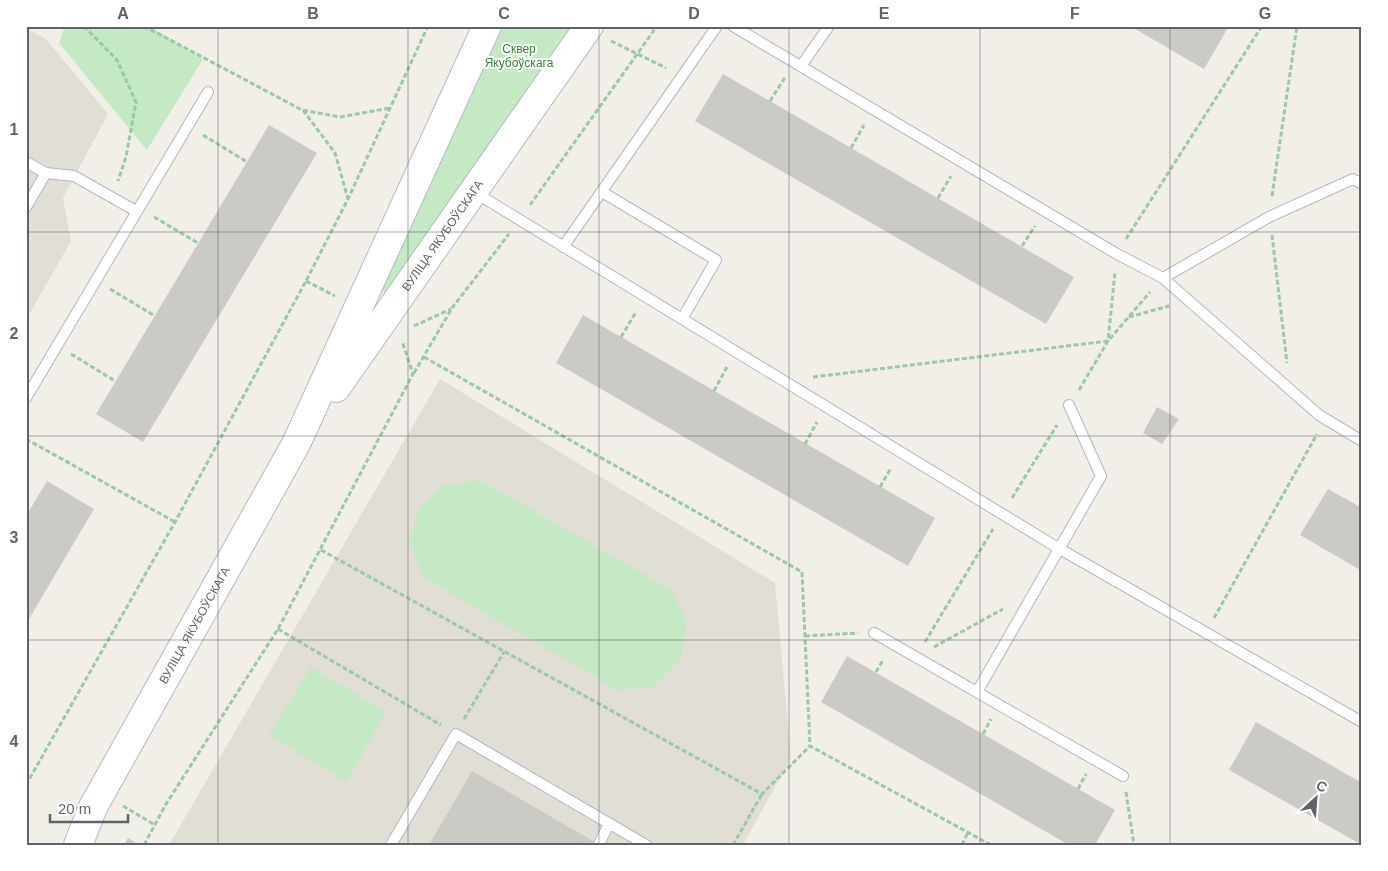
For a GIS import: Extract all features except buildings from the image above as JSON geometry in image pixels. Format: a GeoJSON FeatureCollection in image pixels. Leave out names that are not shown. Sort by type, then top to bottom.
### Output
{"type":"FeatureCollection","features":[{"type":"Feature","properties":{"kind":"main road","name":"ВУЛІЦА ЯКУБОЎСКАГА"},"geometry":{"type":"LineString","coordinates":[[78,845],[97,801],[296,444],[487,26]]}},
{"type":"Feature","properties":{"kind":"main road","name":"ВУЛІЦА ЯКУБОЎСКАГА"},"geometry":{"type":"LineString","coordinates":[[296,444],[588,27]]}},
{"type":"Feature","properties":{"kind":"main road","name":"ВУЛІЦА ЯКУБОЎСКАГА"},"geometry":{"type":"LineString","coordinates":[[65,845],[97,801]]}},
{"type":"Feature","properties":{"kind":"lane"},"geometry":{"type":"LineString","coordinates":[[563,247],[717,26]]}},
{"type":"Feature","properties":{"kind":"lane"},"geometry":{"type":"LineString","coordinates":[[733,26],[1044,211],[1162,278],[1319,415],[1362,441]]}},
{"type":"Feature","properties":{"kind":"lane"},"geometry":{"type":"LineString","coordinates":[[798,64],[830,26]]}},
{"type":"Feature","properties":{"kind":"lane"},"geometry":{"type":"LineString","coordinates":[[26,398],[208,92]]}},
{"type":"Feature","properties":{"kind":"lane"},"geometry":{"type":"LineString","coordinates":[[26,162],[46,174],[74,176],[136,212]]}},
{"type":"Feature","properties":{"kind":"lane"},"geometry":{"type":"LineString","coordinates":[[26,208],[46,174]]}},
{"type":"Feature","properties":{"kind":"lane"},"geometry":{"type":"LineString","coordinates":[[1162,278],[1270,217],[1354,179],[1362,184]]}},
{"type":"Feature","properties":{"kind":"lane"},"geometry":{"type":"LineString","coordinates":[[473,192],[1058,548],[1362,722]]}},
{"type":"Feature","properties":{"kind":"lane"},"geometry":{"type":"LineString","coordinates":[[602,192],[716,260],[682,319]]}},
{"type":"Feature","properties":{"kind":"lane"},"geometry":{"type":"LineString","coordinates":[[977,692],[1101,476],[1069,405]]}},
{"type":"Feature","properties":{"kind":"lane"},"geometry":{"type":"LineString","coordinates":[[874,633],[1123,776]]}},
{"type":"Feature","properties":{"kind":"lane"},"geometry":{"type":"LineString","coordinates":[[391,845],[456,734],[646,845]]}},
{"type":"Feature","properties":{"kind":"lane"},"geometry":{"type":"LineString","coordinates":[[599,844],[609,824]]}},
{"type":"Feature","properties":{"kind":"path"},"geometry":{"type":"LineString","coordinates":[[84,26],[117,60],[136,102],[126,158],[113,199]]}},
{"type":"Feature","properties":{"kind":"path"},"geometry":{"type":"LineString","coordinates":[[144,26],[302,110],[340,117],[390,108]]}},
{"type":"Feature","properties":{"kind":"path"},"geometry":{"type":"LineString","coordinates":[[26,785],[175,522],[306,281],[348,199],[428,26]]}},
{"type":"Feature","properties":{"kind":"path"},"geometry":{"type":"LineString","coordinates":[[144,845],[278,629],[413,374],[452,308],[519,220],[657,26]]}},
{"type":"Feature","properties":{"kind":"path"},"geometry":{"type":"LineString","coordinates":[[1291,390],[1270,217],[1297,26]]}},
{"type":"Feature","properties":{"kind":"path"},"geometry":{"type":"LineString","coordinates":[[588,27],[636,54],[683,76]]}},
{"type":"Feature","properties":{"kind":"path"},"geometry":{"type":"LineString","coordinates":[[770,101],[798,64]]}},
{"type":"Feature","properties":{"kind":"path"},"geometry":{"type":"LineString","coordinates":[[850,148],[874,109]]}},
{"type":"Feature","properties":{"kind":"path"},"geometry":{"type":"LineString","coordinates":[[302,110],[335,153],[348,199]]}},
{"type":"Feature","properties":{"kind":"path"},"geometry":{"type":"LineString","coordinates":[[188,126],[247,162]]}},
{"type":"Feature","properties":{"kind":"path"},"geometry":{"type":"LineString","coordinates":[[938,198],[961,161]]}},
{"type":"Feature","properties":{"kind":"path"},"geometry":{"type":"LineString","coordinates":[[1022,246],[1044,211]]}},
{"type":"Feature","properties":{"kind":"path"},"geometry":{"type":"LineString","coordinates":[[136,212],[152,216],[198,244]]}},
{"type":"Feature","properties":{"kind":"path"},"geometry":{"type":"LineString","coordinates":[[783,380],[1108,341],[1162,278]]}},
{"type":"Feature","properties":{"kind":"path"},"geometry":{"type":"LineString","coordinates":[[96,280],[155,316]]}},
{"type":"Feature","properties":{"kind":"path"},"geometry":{"type":"LineString","coordinates":[[621,337],[645,297]]}},
{"type":"Feature","properties":{"kind":"path"},"geometry":{"type":"LineString","coordinates":[[1128,317],[1188,300]]}},
{"type":"Feature","properties":{"kind":"path"},"geometry":{"type":"LineString","coordinates":[[408,328],[452,308]]}},
{"type":"Feature","properties":{"kind":"path"},"geometry":{"type":"LineString","coordinates":[[399,332],[413,374]]}},
{"type":"Feature","properties":{"kind":"path"},"geometry":{"type":"LineString","coordinates":[[57,346],[116,381]]}},
{"type":"Feature","properties":{"kind":"path"},"geometry":{"type":"LineString","coordinates":[[714,391],[736,352]]}},
{"type":"Feature","properties":{"kind":"path"},"geometry":{"type":"LineString","coordinates":[[424,356],[802,572],[810,746],[762,794],[733,845]]}},
{"type":"Feature","properties":{"kind":"path"},"geometry":{"type":"LineString","coordinates":[[805,444],[826,407]]}},
{"type":"Feature","properties":{"kind":"path"},"geometry":{"type":"LineString","coordinates":[[1206,632],[1320,428]]}},
{"type":"Feature","properties":{"kind":"path"},"geometry":{"type":"LineString","coordinates":[[26,439],[175,522]]}},
{"type":"Feature","properties":{"kind":"path"},"geometry":{"type":"LineString","coordinates":[[320,550],[762,794]]}},
{"type":"Feature","properties":{"kind":"path"},"geometry":{"type":"LineString","coordinates":[[278,629],[456,734],[504,652]]}},
{"type":"Feature","properties":{"kind":"path"},"geometry":{"type":"LineString","coordinates":[[805,636],[851,633]]}},
{"type":"Feature","properties":{"kind":"path"},"geometry":{"type":"LineString","coordinates":[[810,746],[991,845]]}},
{"type":"Feature","properties":{"kind":"path"},"geometry":{"type":"LineString","coordinates":[[1123,776],[1134,845]]}},
{"type":"Feature","properties":{"kind":"path"},"geometry":{"type":"LineString","coordinates":[[97,801],[155,825]]}},
{"type":"Feature","properties":{"kind":"path"},"geometry":{"type":"LineString","coordinates":[[962,845],[968,832]]}},
{"type":"Feature","properties":{"kind":"shaded area"},"geometry":{"type":"Polygon","coordinates":[[[26,29],[45,38],[108,114],[63,198],[71,241],[26,320],[26,29]]]}},
{"type":"Feature","properties":{"kind":"shaded area"},"geometry":{"type":"Polygon","coordinates":[[[440,379],[775,583],[791,758],[743,845],[169,845],[440,379]]]}},
{"type":"Feature","properties":{"kind":"green space"},"geometry":{"type":"Polygon","coordinates":[[[65,26],[149,26],[203,59],[147,150],[59,43],[65,26]]]}},
{"type":"Feature","properties":{"kind":"green space","name":"Сквер Якубоўскага"},"geometry":{"type":"Polygon","coordinates":[[[503,26],[574,26],[385,292],[379,289],[503,26]]]}},
{"type":"Feature","properties":{"kind":"green space"},"geometry":{"type":"Polygon","coordinates":[[[480,480],[673,591],[687,623],[680,659],[653,687],[618,690],[424,578],[409,542],[419,509],[441,486],[480,480]]]}},
{"type":"Feature","properties":{"kind":"green space"},"geometry":{"type":"Polygon","coordinates":[[[311,667],[385,712],[347,782],[269,735],[311,667]]]}}]}
